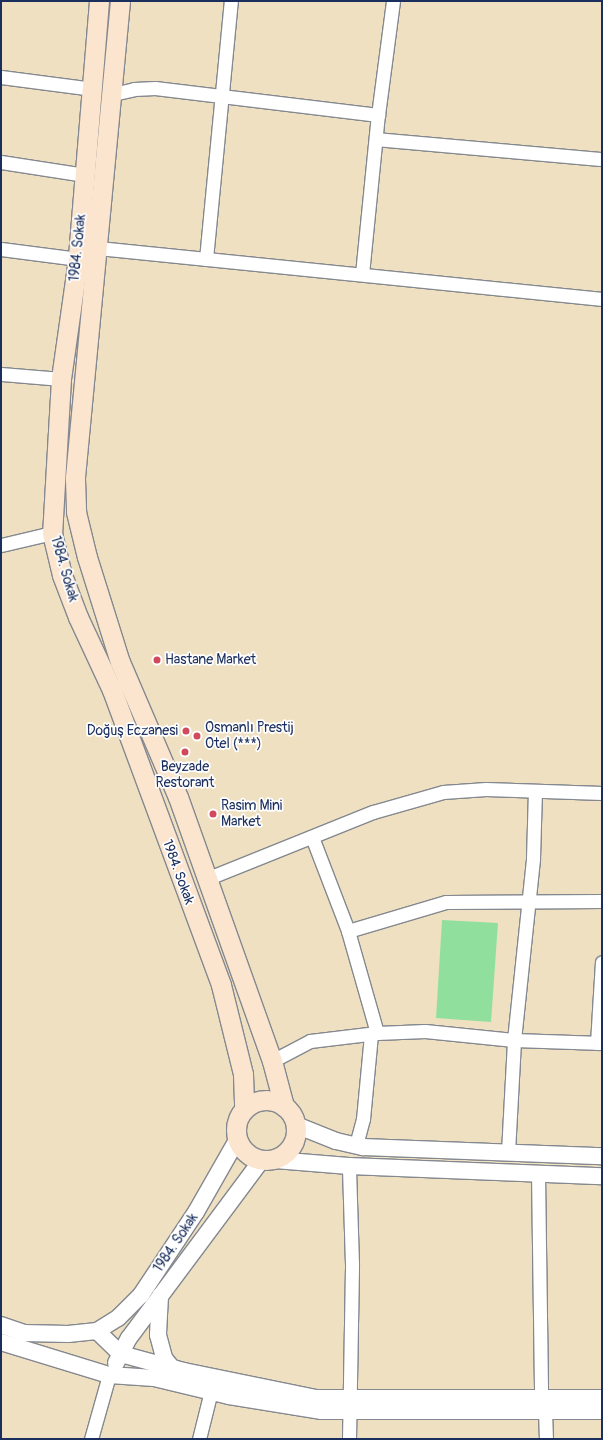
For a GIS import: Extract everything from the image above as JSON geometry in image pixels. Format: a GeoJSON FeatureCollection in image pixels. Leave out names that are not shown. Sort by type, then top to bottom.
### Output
{"type":"FeatureCollection","features":[{"type":"Feature","properties":{"kind":"main road","name":"1984. Sokak"},"geometry":{"type":"LineString","coordinates":[[99,1],[78,259],[61,379],[52,533],[70,596],[112,690],[222,985],[243,1074],[244,1109]]}},
{"type":"Feature","properties":{"kind":"main road"},"geometry":{"type":"LineString","coordinates":[[120,1],[113,94],[75,479],[76,512],[87,557],[120,662],[178,797],[272,1061],[284,1106],[296,1125],[292,1146],[268,1160],[247,1155],[237,1140],[236,1122],[244,1109],[263,1100],[284,1106]]}},
{"type":"Feature","properties":{"kind":"main road"},"geometry":{"type":"LineString","coordinates":[[54,495],[76,495]]}},
{"type":"Feature","properties":{"kind":"street"},"geometry":{"type":"LineString","coordinates":[[206,259],[231,1]]}},
{"type":"Feature","properties":{"kind":"street"},"geometry":{"type":"LineString","coordinates":[[362,274],[378,115],[393,1]]}},
{"type":"Feature","properties":{"kind":"street"},"geometry":{"type":"LineString","coordinates":[[1,77],[93,89]]}},
{"type":"Feature","properties":{"kind":"street"},"geometry":{"type":"LineString","coordinates":[[113,94],[142,88],[378,115]]}},
{"type":"Feature","properties":{"kind":"street"},"geometry":{"type":"LineString","coordinates":[[376,139],[602,159]]}},
{"type":"Feature","properties":{"kind":"street"},"geometry":{"type":"LineString","coordinates":[[1,162],[85,175]]}},
{"type":"Feature","properties":{"kind":"street"},"geometry":{"type":"LineString","coordinates":[[1,248],[78,259]]}},
{"type":"Feature","properties":{"kind":"street"},"geometry":{"type":"LineString","coordinates":[[98,248],[602,299]]}},
{"type":"Feature","properties":{"kind":"street"},"geometry":{"type":"LineString","coordinates":[[1,374],[61,379]]}},
{"type":"Feature","properties":{"kind":"street"},"geometry":{"type":"LineString","coordinates":[[2,543],[52,533]]}},
{"type":"Feature","properties":{"kind":"street"},"geometry":{"type":"LineString","coordinates":[[206,879],[373,812],[443,792],[486,789],[602,793]]}},
{"type":"Feature","properties":{"kind":"street"},"geometry":{"type":"LineString","coordinates":[[508,1152],[514,1040],[533,858],[535,791]]}},
{"type":"Feature","properties":{"kind":"street"},"geometry":{"type":"LineString","coordinates":[[312,836],[348,931],[374,1033],[363,1119],[356,1145]]}},
{"type":"Feature","properties":{"kind":"street"},"geometry":{"type":"LineString","coordinates":[[348,931],[446,902],[602,901]]}},
{"type":"Feature","properties":{"kind":"street"},"geometry":{"type":"LineString","coordinates":[[272,1061],[310,1041],[374,1033],[425,1031],[514,1040],[600,1043],[602,962]]}},
{"type":"Feature","properties":{"kind":"street"},"geometry":{"type":"LineString","coordinates":[[296,1125],[330,1139],[356,1145],[602,1156]]}},
{"type":"Feature","properties":{"kind":"street","name":"1984. Sokak"},"geometry":{"type":"LineString","coordinates":[[97,1331],[118,1318],[141,1295],[196,1212],[237,1140]]}},
{"type":"Feature","properties":{"kind":"street"},"geometry":{"type":"LineString","coordinates":[[91,1439],[109,1375],[129,1338],[160,1295],[268,1160],[349,1166],[602,1176]]}},
{"type":"Feature","properties":{"kind":"street"},"geometry":{"type":"LineString","coordinates":[[349,1166],[352,1264],[349,1439]]}},
{"type":"Feature","properties":{"kind":"street"},"geometry":{"type":"LineString","coordinates":[[538,1173],[543,1405],[546,1439]]}},
{"type":"Feature","properties":{"kind":"street"},"geometry":{"type":"LineString","coordinates":[[160,1295],[158,1335],[164,1358],[172,1368]]}},
{"type":"Feature","properties":{"kind":"street"},"geometry":{"type":"LineString","coordinates":[[1,1325],[24,1333],[77,1334],[97,1331],[121,1354],[172,1368],[212,1385]]}},
{"type":"Feature","properties":{"kind":"street"},"geometry":{"type":"LineString","coordinates":[[73,1363],[72,1346],[77,1334]]}},
{"type":"Feature","properties":{"kind":"street"},"geometry":{"type":"LineString","coordinates":[[1,1342],[109,1375],[154,1378],[316,1398],[349,1406],[543,1405],[602,1411]]}},
{"type":"Feature","properties":{"kind":"street"},"geometry":{"type":"LineString","coordinates":[[199,1439],[212,1385]]}},
{"type":"Feature","properties":{"kind":"street"},"geometry":{"type":"LineString","coordinates":[[543,1405],[602,1398]]}},
{"type":"Feature","properties":{"kind":"green space"},"geometry":{"type":"Polygon","coordinates":[[[442,920],[498,923],[491,1022],[436,1018],[442,920]]]}},
{"type":"Feature","properties":{"kind":"place","name":"Hastane Market"},"geometry":{"type":"Point","coordinates":[157,660]}},
{"type":"Feature","properties":{"kind":"place","name":"Doğuş Eczanesi"},"geometry":{"type":"Point","coordinates":[186,731]}},
{"type":"Feature","properties":{"kind":"place","name":"Osmanlı Prestij Otel (***)"},"geometry":{"type":"Point","coordinates":[197,736]}},
{"type":"Feature","properties":{"kind":"place","name":"Beyzade Restorant"},"geometry":{"type":"Point","coordinates":[185,752]}},
{"type":"Feature","properties":{"kind":"place","name":"Rasim Mini Market"},"geometry":{"type":"Point","coordinates":[213,814]}}]}
